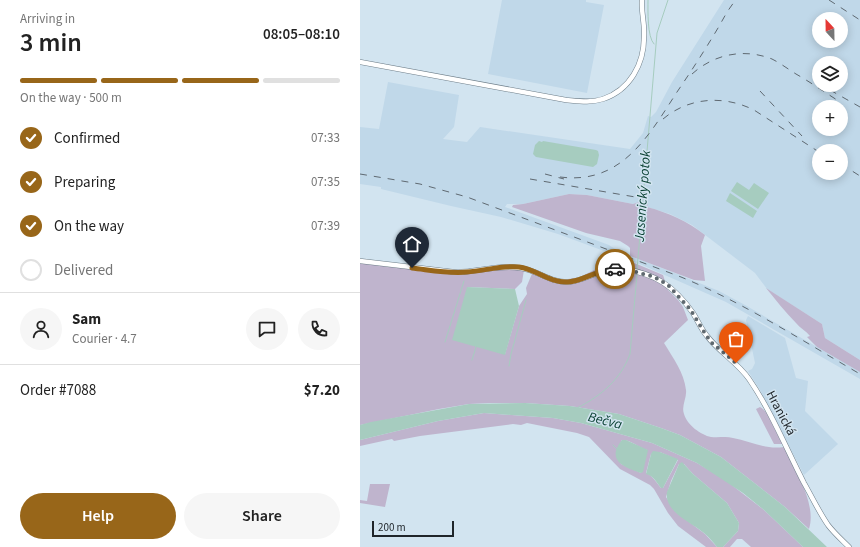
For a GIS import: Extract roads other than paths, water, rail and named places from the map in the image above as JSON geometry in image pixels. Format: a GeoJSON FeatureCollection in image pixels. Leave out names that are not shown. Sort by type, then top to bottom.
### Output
{"type":"FeatureCollection","features":[{"type":"Feature","properties":{"kind":"street"},"geometry":{"type":"LineString","coordinates":[[360,62],[566,100],[582,101],[602,99],[616,92],[627,84],[634,76],[643,57],[644,36],[641,8],[642,0]]}},
{"type":"Feature","properties":{"kind":"street","name":"Hranická"},"geometry":{"type":"LineString","coordinates":[[360,261],[454,272],[519,267],[532,271],[548,279],[563,282],[581,279],[610,269],[625,269],[658,279],[671,288],[690,309],[712,343],[736,363],[744,372],[770,415],[808,490],[826,521],[849,547]]}},
{"type":"Feature","properties":{"kind":"water"},"geometry":{"type":"Polygon","coordinates":[[[539,141],[596,150],[598,151],[599,155],[597,164],[593,167],[536,157],[533,154],[535,145],[539,141]]]}},
{"type":"Feature","properties":{"kind":"water"},"geometry":{"type":"Polygon","coordinates":[[[737,182],[749,190],[754,183],[769,193],[758,209],[731,191],[737,182]]]}},
{"type":"Feature","properties":{"kind":"water"},"geometry":{"type":"Polygon","coordinates":[[[730,193],[757,211],[753,218],[726,201],[730,193]]]}},
{"type":"Feature","properties":{"kind":"water"},"geometry":{"type":"Polygon","coordinates":[[[467,287],[515,289],[519,306],[505,355],[452,340],[467,287]]]}},
{"type":"Feature","properties":{"kind":"water","name":"Bečva"},"geometry":{"type":"Polygon","coordinates":[[[525,403],[570,406],[619,414],[680,435],[721,457],[785,507],[827,547],[803,547],[764,510],[743,493],[697,463],[652,443],[581,423],[553,418],[484,413],[438,421],[360,440],[360,425],[371,422],[469,404],[525,403]]]}},
{"type":"Feature","properties":{"kind":"water"},"geometry":{"type":"Polygon","coordinates":[[[622,440],[626,440],[648,450],[643,472],[641,473],[628,468],[616,458],[617,447],[622,440]]]}},
{"type":"Feature","properties":{"kind":"water"},"geometry":{"type":"Polygon","coordinates":[[[653,451],[678,459],[663,488],[661,488],[653,478],[646,474],[653,451]]]}},
{"type":"Feature","properties":{"kind":"water"},"geometry":{"type":"Polygon","coordinates":[[[682,462],[693,474],[727,503],[739,523],[738,531],[723,547],[717,547],[699,529],[674,511],[667,499],[667,492],[679,464],[682,462]]]}},
{"type":"Feature","properties":{"kind":"waterway"},"geometry":{"type":"LineString","coordinates":[[648,0],[649,30],[654,44]]}},
{"type":"Feature","properties":{"kind":"waterway","name":"Jasenický potok"},"geometry":{"type":"LineString","coordinates":[[637,270],[657,33],[668,0]]}},
{"type":"Feature","properties":{"kind":"waterway","name":"Jasenický potok"},"geometry":{"type":"LineString","coordinates":[[577,408],[594,398],[609,386],[616,379],[626,363],[630,354],[637,274]]}},
{"type":"Feature","properties":{"kind":"waterway"},"geometry":{"type":"LineString","coordinates":[[445,342],[464,281]]}},
{"type":"Feature","properties":{"kind":"waterway"},"geometry":{"type":"LineString","coordinates":[[509,366],[526,300]]}},
{"type":"Feature","properties":{"kind":"waterway"},"geometry":{"type":"LineString","coordinates":[[472,360],[476,347]]}},
{"type":"Feature","properties":{"kind":"waterway"},"geometry":{"type":"LineString","coordinates":[[613,445],[618,450]]}},
{"type":"Feature","properties":{"kind":"railway"},"geometry":{"type":"LineString","coordinates":[[560,177],[581,177],[600,173],[616,165],[643,141],[655,125],[736,0]]}},
{"type":"Feature","properties":{"kind":"railway"},"geometry":{"type":"LineString","coordinates":[[829,0],[860,20]]}},
{"type":"Feature","properties":{"kind":"railway"},"geometry":{"type":"LineString","coordinates":[[692,74],[701,67],[720,58],[730,55],[751,54],[778,62],[837,100]]}},
{"type":"Feature","properties":{"kind":"railway"},"geometry":{"type":"LineString","coordinates":[[760,91],[802,136]]}},
{"type":"Feature","properties":{"kind":"railway"},"geometry":{"type":"LineString","coordinates":[[834,92],[860,107]]}},
{"type":"Feature","properties":{"kind":"railway"},"geometry":{"type":"LineString","coordinates":[[663,119],[684,106],[695,103],[719,100],[731,102],[754,110],[812,147]]}},
{"type":"Feature","properties":{"kind":"railway"},"geometry":{"type":"LineString","coordinates":[[848,168],[860,176]]}},
{"type":"Feature","properties":{"kind":"railway"},"geometry":{"type":"LineString","coordinates":[[360,174],[420,184],[467,197],[681,277],[750,310],[860,374]]}},
{"type":"Feature","properties":{"kind":"railway"},"geometry":{"type":"LineString","coordinates":[[545,174],[564,179]]}},
{"type":"Feature","properties":{"kind":"railway"},"geometry":{"type":"LineString","coordinates":[[530,179],[647,199]]}},
{"type":"Feature","properties":{"kind":"railway"},"geometry":{"type":"LineString","coordinates":[[642,192],[646,193]]}}]}
